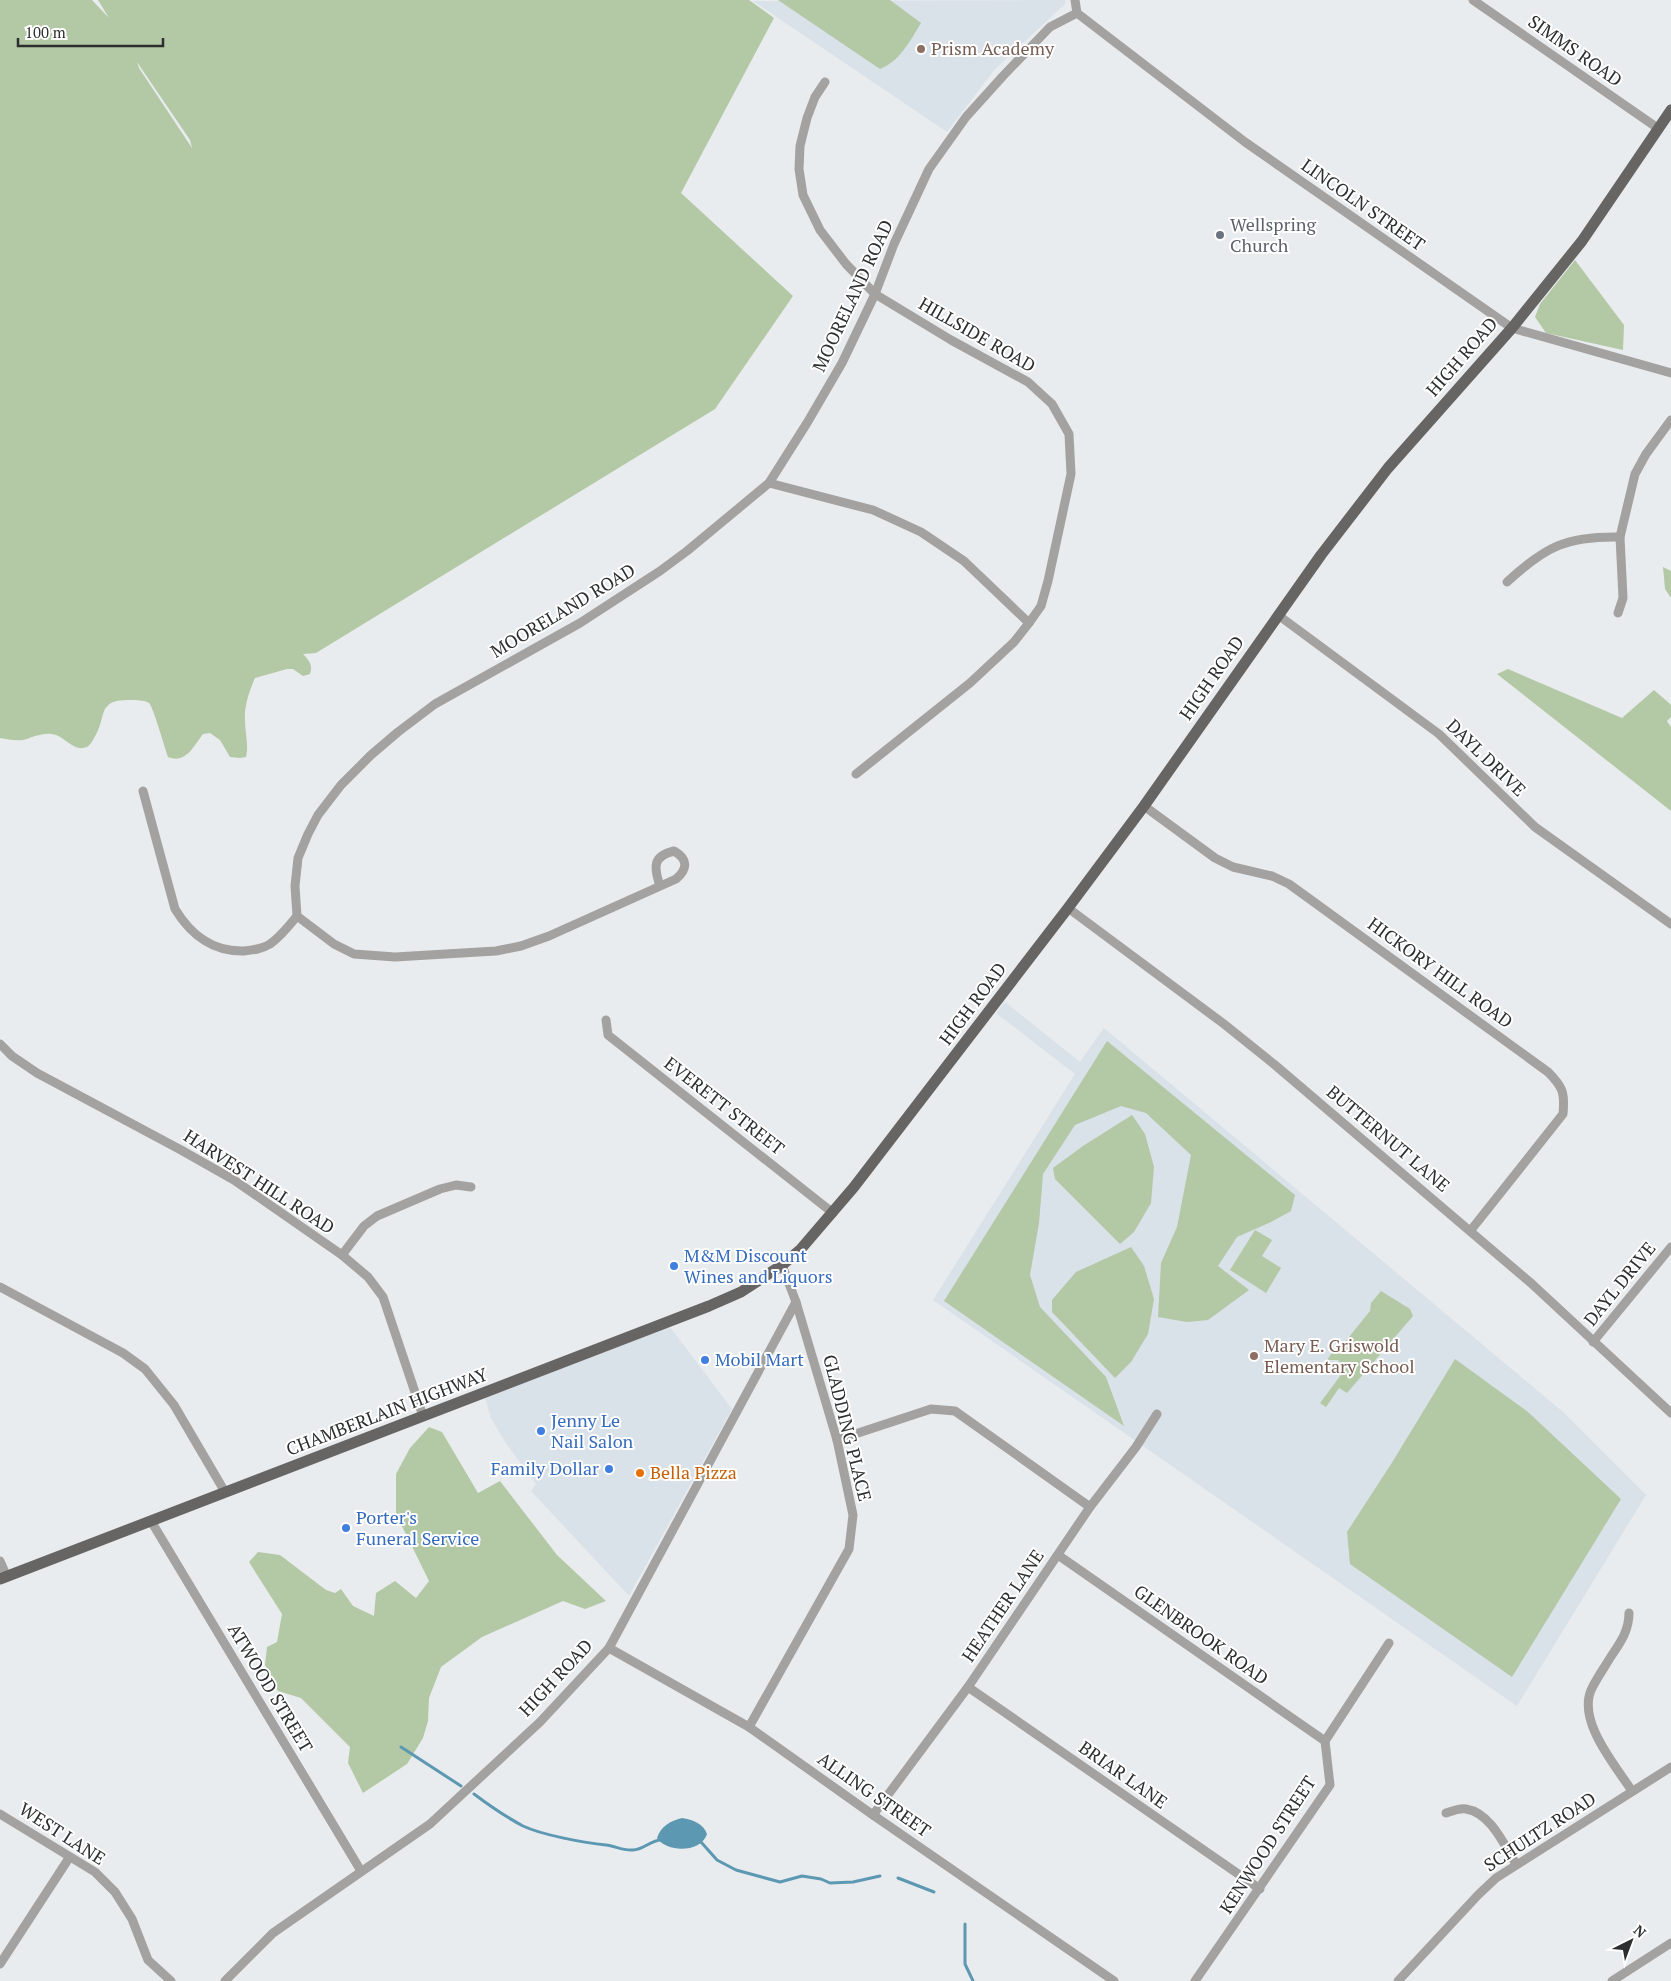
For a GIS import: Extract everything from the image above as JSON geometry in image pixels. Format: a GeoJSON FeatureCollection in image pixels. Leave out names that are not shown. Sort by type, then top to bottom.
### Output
{"type":"FeatureCollection","features":[{"type":"Feature","properties":{"kind":"main road","name":"HIGH ROAD"},"geometry":{"type":"LineString","coordinates":[[782,1265],[800,1250],[833,1213],[889,1143],[1144,806],[1321,555],[1388,468],[1512,328],[1582,241],[1671,110]]}},
{"type":"Feature","properties":{"kind":"main road","name":"CHAMBERLAIN HIGHWAY"},"geometry":{"type":"LineString","coordinates":[[3,1578],[709,1306],[741,1292],[782,1265]]}},
{"type":"Feature","properties":{"kind":"street"},"geometry":{"type":"LineString","coordinates":[[1075,0],[1077,13]]}},
{"type":"Feature","properties":{"kind":"street","name":"SIMMS ROAD"},"geometry":{"type":"LineString","coordinates":[[1474,0],[1658,129]]}},
{"type":"Feature","properties":{"kind":"street","name":"MOORELAND ROAD"},"geometry":{"type":"LineString","coordinates":[[297,916],[295,886],[298,858],[308,834],[318,815],[342,785],[371,756],[398,732],[435,704],[580,622],[660,571],[769,483],[808,423],[842,363],[875,294],[894,244],[929,169],[966,117],[1050,28],[1077,13]]}},
{"type":"Feature","properties":{"kind":"street","name":"LINCOLN STREET"},"geometry":{"type":"LineString","coordinates":[[1077,13],[1245,142],[1512,328],[1671,373]]}},
{"type":"Feature","properties":{"kind":"street","name":"HILLSIDE ROAD"},"geometry":{"type":"LineString","coordinates":[[825,82],[814,97],[800,146],[799,169],[803,194],[820,230],[846,264],[875,294],[951,340],[1028,382],[1052,404],[1069,434],[1072,474],[1041,606],[1029,623],[1014,642],[970,683],[856,774]]}},
{"type":"Feature","properties":{"kind":"street"},"geometry":{"type":"LineString","coordinates":[[1618,613],[1623,591],[1620,537],[1635,474],[1646,454],[1671,420]]}},
{"type":"Feature","properties":{"kind":"street"},"geometry":{"type":"LineString","coordinates":[[769,483],[874,510],[921,532],[964,561],[1029,623]]}},
{"type":"Feature","properties":{"kind":"street"},"geometry":{"type":"LineString","coordinates":[[1507,582],[1536,557],[1556,546],[1577,539],[1620,537]]}},
{"type":"Feature","properties":{"kind":"street","name":"DAYL DRIVE"},"geometry":{"type":"LineString","coordinates":[[1278,615],[1438,734],[1535,827],[1671,924]]}},
{"type":"Feature","properties":{"kind":"street"},"geometry":{"type":"LineString","coordinates":[[143,791],[175,909],[184,924],[196,936],[209,944],[226,950],[259,949],[279,936],[297,916],[334,944],[354,954],[395,957],[496,951],[520,946],[549,936],[660,886]]}},
{"type":"Feature","properties":{"kind":"street","name":"HICKORY HILL ROAD"},"geometry":{"type":"LineString","coordinates":[[1144,806],[1215,858],[1233,867],[1272,876],[1289,884],[1548,1072],[1560,1084],[1565,1097],[1563,1114],[1471,1230]]}},
{"type":"Feature","properties":{"kind":"street","name":"BUTTERNUT LANE"},"geometry":{"type":"LineString","coordinates":[[1068,908],[1232,1030],[1471,1230],[1671,1413]]}},
{"type":"Feature","properties":{"kind":"street","name":"EVERETT STREET"},"geometry":{"type":"LineString","coordinates":[[606,1020],[608,1035],[833,1213]]}},
{"type":"Feature","properties":{"kind":"street","name":"HARVEST HILL ROAD"},"geometry":{"type":"LineString","coordinates":[[0,1044],[12,1056],[37,1073],[234,1180],[342,1255],[368,1277],[383,1297],[423,1416]]}},
{"type":"Feature","properties":{"kind":"street"},"geometry":{"type":"LineString","coordinates":[[342,1255],[364,1226],[377,1216],[440,1189],[456,1185],[471,1188]]}},
{"type":"Feature","properties":{"kind":"street","name":"DAYL DRIVE"},"geometry":{"type":"LineString","coordinates":[[1593,1342],[1671,1247]]}},
{"type":"Feature","properties":{"kind":"street","name":"GLADDING PLACE"},"geometry":{"type":"LineString","coordinates":[[749,1727],[849,1549],[853,1516],[837,1440],[796,1302],[782,1265]]}},
{"type":"Feature","properties":{"kind":"street"},"geometry":{"type":"LineString","coordinates":[[0,1287],[123,1353],[145,1369],[174,1405],[225,1492]]}},
{"type":"Feature","properties":{"kind":"street","name":"HIGH ROAD"},"geometry":{"type":"LineString","coordinates":[[225,1981],[273,1933],[430,1824],[540,1722],[609,1648],[796,1302]]}},
{"type":"Feature","properties":{"kind":"street"},"geometry":{"type":"LineString","coordinates":[[837,1440],[931,1408],[955,1411],[1090,1507]]}},
{"type":"Feature","properties":{"kind":"street","name":"HEATHER LANE"},"geometry":{"type":"LineString","coordinates":[[873,1815],[968,1687],[1090,1507],[1136,1447],[1157,1414]]}},
{"type":"Feature","properties":{"kind":"street","name":"ATWOOD STREET"},"geometry":{"type":"LineString","coordinates":[[151,1521],[361,1871]]}},
{"type":"Feature","properties":{"kind":"street","name":"GLENBROOK ROAD"},"geometry":{"type":"LineString","coordinates":[[1058,1555],[1325,1741]]}},
{"type":"Feature","properties":{"kind":"street"},"geometry":{"type":"LineString","coordinates":[[0,1561],[3,1578]]}},
{"type":"Feature","properties":{"kind":"street"},"geometry":{"type":"LineString","coordinates":[[1629,1613],[1629,1624],[1625,1636],[1591,1689],[1588,1702],[1589,1718],[1597,1737],[1632,1791]]}},
{"type":"Feature","properties":{"kind":"street"},"geometry":{"type":"LineString","coordinates":[[1325,1741],[1389,1643]]}},
{"type":"Feature","properties":{"kind":"street","name":"ALLING STREET"},"geometry":{"type":"LineString","coordinates":[[609,1648],[749,1727],[1114,1981]]}},
{"type":"Feature","properties":{"kind":"street","name":"BRIAR LANE"},"geometry":{"type":"LineString","coordinates":[[968,1687],[1260,1889]]}},
{"type":"Feature","properties":{"kind":"street","name":"KENWOOD STREET"},"geometry":{"type":"LineString","coordinates":[[1195,1981],[1330,1785],[1325,1741]]}},
{"type":"Feature","properties":{"kind":"street","name":"SCHULTZ ROAD"},"geometry":{"type":"LineString","coordinates":[[1398,1981],[1496,1878],[1671,1767]]}},
{"type":"Feature","properties":{"kind":"street"},"geometry":{"type":"LineString","coordinates":[[1446,1812],[1464,1808],[1478,1813],[1493,1828],[1516,1864]]}},
{"type":"Feature","properties":{"kind":"street","name":"WEST LANE"},"geometry":{"type":"LineString","coordinates":[[0,1814],[69,1858],[95,1872],[116,1892],[132,1919],[148,1960],[171,1981]]}},
{"type":"Feature","properties":{"kind":"street"},"geometry":{"type":"LineString","coordinates":[[0,1964],[69,1858]]}},
{"type":"Feature","properties":{"kind":"street"},"geometry":{"type":"LineString","coordinates":[[1612,1981],[1671,1943]]}},
{"type":"Feature","properties":{"kind":"shaded area","name":"Prism Academy"},"geometry":{"type":"Polygon","coordinates":[[[1065,0],[1065,4],[995,69],[947,132],[753,1],[1065,0]]]}},
{"type":"Feature","properties":{"kind":"shaded area","name":"Mary E. Griswold Elementary School"},"geometry":{"type":"Polygon","coordinates":[[[1005,1002],[1080,1062],[1104,1028],[1563,1412],[1646,1495],[1517,1706],[933,1300],[1075,1074],[996,1013],[1005,1002]]]}},
{"type":"Feature","properties":{"kind":"shaded area"},"geometry":{"type":"Polygon","coordinates":[[[670,1327],[732,1409],[629,1596],[531,1491],[536,1484],[505,1442],[491,1418],[485,1398],[670,1327]]]}},
{"type":"Feature","properties":{"kind":"green space"},"geometry":{"type":"Polygon","coordinates":[[[0,0],[92,0],[109,18],[98,0],[749,0],[774,18],[681,193],[793,296],[715,409],[316,653],[303,654],[310,663],[310,674],[303,676],[293,669],[287,669],[255,678],[245,710],[246,757],[230,757],[220,740],[210,733],[203,734],[184,756],[174,759],[168,757],[151,706],[147,702],[138,700],[120,700],[107,706],[98,730],[87,747],[78,748],[52,734],[43,734],[23,740],[0,738],[0,0]],[[137,62],[139,68],[192,148],[190,140],[137,62]]]}},
{"type":"Feature","properties":{"kind":"green space"},"geometry":{"type":"Polygon","coordinates":[[[778,0],[890,0],[921,23],[899,56],[880,69],[778,0]]]}},
{"type":"Feature","properties":{"kind":"green space"},"geometry":{"type":"Polygon","coordinates":[[[1575,260],[1624,325],[1623,350],[1546,333],[1535,317],[1540,304],[1575,260]]]}},
{"type":"Feature","properties":{"kind":"green space"},"geometry":{"type":"Polygon","coordinates":[[[1663,567],[1671,571],[1671,598],[1665,589],[1663,567]]]}},
{"type":"Feature","properties":{"kind":"green space"},"geometry":{"type":"Polygon","coordinates":[[[1508,669],[1622,718],[1654,690],[1669,703],[1671,705],[1671,717],[1667,721],[1671,727],[1671,811],[1497,674],[1508,669]]]}},
{"type":"Feature","properties":{"kind":"green space"},"geometry":{"type":"Polygon","coordinates":[[[1107,1041],[1295,1195],[1291,1211],[1237,1237],[1218,1266],[1249,1290],[1208,1320],[1187,1322],[1158,1317],[1161,1263],[1177,1227],[1191,1155],[1146,1113],[1121,1106],[1075,1125],[1043,1174],[1039,1223],[1030,1275],[1040,1307],[1106,1377],[1124,1426],[944,1301],[1107,1041]]]}},
{"type":"Feature","properties":{"kind":"green space"},"geometry":{"type":"Polygon","coordinates":[[[1132,1115],[1145,1134],[1154,1167],[1151,1203],[1134,1232],[1120,1244],[1055,1179],[1053,1168],[1083,1146],[1132,1115]]]}},
{"type":"Feature","properties":{"kind":"green space"},"geometry":{"type":"Polygon","coordinates":[[[1255,1230],[1272,1240],[1262,1256],[1281,1268],[1266,1293],[1230,1270],[1255,1230]]]}},
{"type":"Feature","properties":{"kind":"green space"},"geometry":{"type":"Polygon","coordinates":[[[1131,1247],[1144,1266],[1154,1299],[1148,1334],[1131,1362],[1115,1378],[1052,1312],[1052,1300],[1076,1272],[1131,1247]]]}},
{"type":"Feature","properties":{"kind":"green space"},"geometry":{"type":"Polygon","coordinates":[[[1381,1291],[1410,1309],[1413,1316],[1347,1393],[1339,1388],[1326,1407],[1320,1403],[1341,1375],[1343,1365],[1338,1360],[1327,1360],[1336,1347],[1341,1347],[1370,1311],[1371,1303],[1381,1291]]]}},
{"type":"Feature","properties":{"kind":"green space"},"geometry":{"type":"Polygon","coordinates":[[[1455,1359],[1528,1412],[1621,1499],[1512,1677],[1350,1564],[1347,1532],[1455,1359]]]}},
{"type":"Feature","properties":{"kind":"green space"},"geometry":{"type":"Polygon","coordinates":[[[429,1427],[442,1432],[478,1493],[500,1481],[557,1555],[606,1601],[585,1609],[563,1601],[482,1637],[441,1667],[429,1698],[428,1721],[423,1738],[407,1764],[363,1793],[348,1763],[350,1747],[301,1698],[278,1691],[265,1665],[267,1647],[277,1642],[282,1614],[249,1562],[258,1552],[280,1555],[326,1590],[335,1593],[341,1589],[353,1606],[374,1616],[376,1593],[395,1581],[416,1598],[429,1581],[396,1514],[396,1474],[410,1448],[429,1427]]]}},
{"type":"Feature","properties":{"kind":"water"},"geometry":{"type":"Polygon","coordinates":[[[682,1818],[694,1821],[703,1827],[707,1834],[704,1840],[698,1845],[684,1849],[668,1846],[657,1838],[661,1830],[670,1822],[682,1818]]]}},
{"type":"Feature","properties":{"kind":"waterway"},"geometry":{"type":"LineString","coordinates":[[401,1747],[461,1786]]}},
{"type":"Feature","properties":{"kind":"waterway"},"geometry":{"type":"LineString","coordinates":[[474,1794],[523,1826],[552,1835],[629,1850],[637,1850],[661,1840]]}},
{"type":"Feature","properties":{"kind":"waterway"},"geometry":{"type":"LineString","coordinates":[[697,1842],[701,1842],[717,1860],[736,1870],[780,1882],[802,1876],[821,1879],[830,1883],[853,1882],[880,1876]]}},
{"type":"Feature","properties":{"kind":"waterway"},"geometry":{"type":"LineString","coordinates":[[898,1878],[934,1892]]}},
{"type":"Feature","properties":{"kind":"waterway"},"geometry":{"type":"LineString","coordinates":[[965,1924],[965,1964],[973,1981]]}},
{"type":"Feature","properties":{"kind":"place","name":"Prism Academy"},"geometry":{"type":"Point","coordinates":[921,49]}},
{"type":"Feature","properties":{"kind":"place","name":"Wellspring Church"},"geometry":{"type":"Point","coordinates":[1220,235]}},
{"type":"Feature","properties":{"kind":"place","name":"M&M Discount Wines and Liquors"},"geometry":{"type":"Point","coordinates":[674,1266]}},
{"type":"Feature","properties":{"kind":"place","name":"Mary E. Griswold Elementary School"},"geometry":{"type":"Point","coordinates":[1254,1356]}},
{"type":"Feature","properties":{"kind":"place","name":"Mobil Mart"},"geometry":{"type":"Point","coordinates":[705,1360]}},
{"type":"Feature","properties":{"kind":"place","name":"Jenny Le Nail Salon"},"geometry":{"type":"Point","coordinates":[541,1431]}},
{"type":"Feature","properties":{"kind":"place","name":"Family Dollar"},"geometry":{"type":"Point","coordinates":[609,1469]}},
{"type":"Feature","properties":{"kind":"place","name":"Bella Pizza"},"geometry":{"type":"Point","coordinates":[640,1473]}},
{"type":"Feature","properties":{"kind":"place","name":"Porter's Funeral Service"},"geometry":{"type":"Point","coordinates":[346,1528]}}]}
